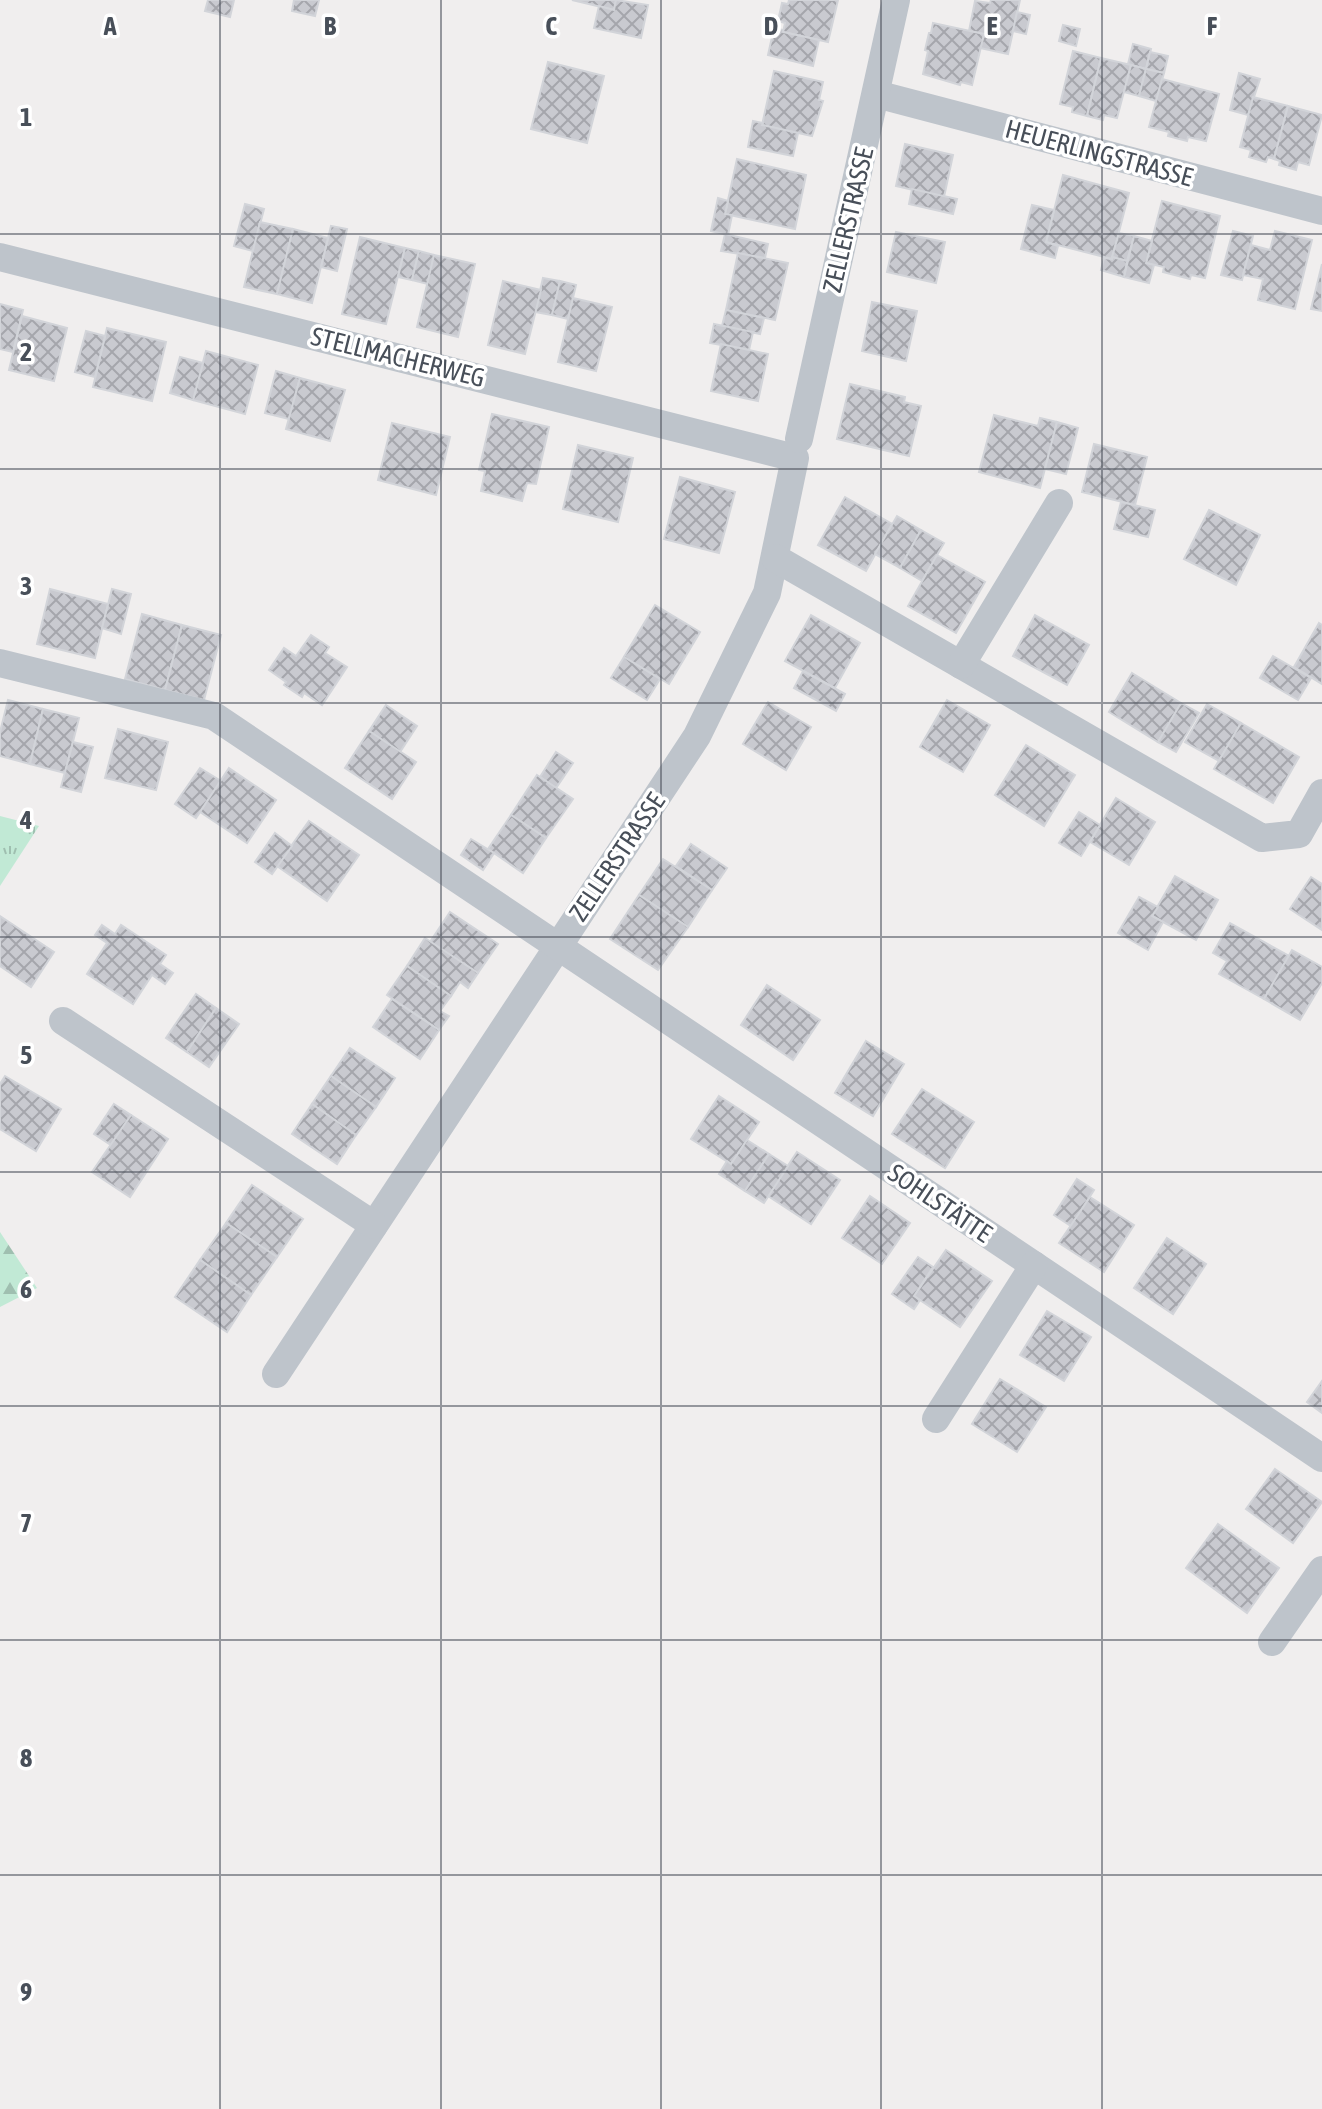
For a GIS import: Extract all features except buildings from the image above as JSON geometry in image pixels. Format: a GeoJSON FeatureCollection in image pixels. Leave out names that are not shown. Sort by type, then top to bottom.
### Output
{"type":"FeatureCollection","features":[{"type":"Feature","properties":{"kind":"street","name":"ZELLERSTRASSE"},"geometry":{"type":"LineString","coordinates":[[276,1374],[697,736],[767,593],[896,0]]}},
{"type":"Feature","properties":{"kind":"street","name":"HEUERLINGSTRASSE"},"geometry":{"type":"LineString","coordinates":[[876,94],[1322,211]]}},
{"type":"Feature","properties":{"kind":"street","name":"STELLMACHERWEG"},"geometry":{"type":"LineString","coordinates":[[0,257],[797,449]]}},
{"type":"Feature","properties":{"kind":"street"},"geometry":{"type":"LineString","coordinates":[[961,665],[1059,503]]}},
{"type":"Feature","properties":{"kind":"street"},"geometry":{"type":"LineString","coordinates":[[775,558],[1262,838],[1299,834],[1322,793]]}},
{"type":"Feature","properties":{"kind":"street"},"geometry":{"type":"LineString","coordinates":[[0,663],[214,716],[557,947]]}},
{"type":"Feature","properties":{"kind":"street","name":"SOHLSTÄTTE"},"geometry":{"type":"LineString","coordinates":[[557,947],[1322,1458]]}},
{"type":"Feature","properties":{"kind":"street"},"geometry":{"type":"LineString","coordinates":[[63,1021],[374,1225]]}},
{"type":"Feature","properties":{"kind":"street"},"geometry":{"type":"LineString","coordinates":[[936,1419],[1034,1265]]}},
{"type":"Feature","properties":{"kind":"street"},"geometry":{"type":"LineString","coordinates":[[1272,1642],[1322,1570]]}},
{"type":"Feature","properties":{"kind":"green space"},"geometry":{"type":"Polygon","coordinates":[[[0,816],[39,826],[0,886],[0,816]]]}},
{"type":"Feature","properties":{"kind":"green space"},"geometry":{"type":"Polygon","coordinates":[[[0,1232],[37,1288],[0,1307],[0,1232]]]}}]}
